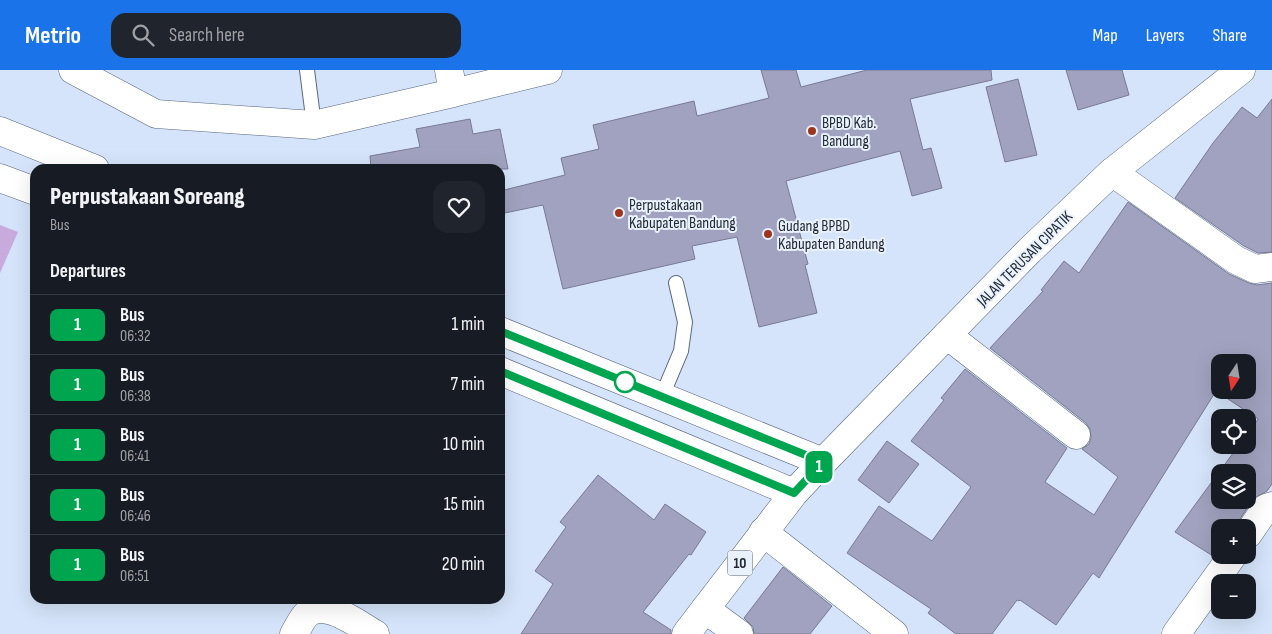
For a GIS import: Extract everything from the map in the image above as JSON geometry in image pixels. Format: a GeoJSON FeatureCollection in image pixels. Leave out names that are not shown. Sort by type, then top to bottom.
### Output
{"type":"FeatureCollection","features":[{"type":"Feature","properties":{"kind":"main road"},"geometry":{"type":"LineString","coordinates":[[73,70],[156,114],[314,125],[451,82],[548,70]]}},
{"type":"Feature","properties":{"kind":"main road","name":"JALAN TERUSAN CIPATIK"},"geometry":{"type":"LineString","coordinates":[[823,462],[1029,251],[1112,172],[1241,70]]}},
{"type":"Feature","properties":{"kind":"main road"},"geometry":{"type":"LineString","coordinates":[[0,131],[82,164]]}},
{"type":"Feature","properties":{"kind":"main road"},"geometry":{"type":"LineString","coordinates":[[1112,172],[1236,260],[1255,269],[1272,267]]}},
{"type":"Feature","properties":{"kind":"main road"},"geometry":{"type":"LineString","coordinates":[[0,178],[30,189]]}},
{"type":"Feature","properties":{"kind":"main road"},"geometry":{"type":"LineString","coordinates":[[505,333],[823,462]]}},
{"type":"Feature","properties":{"kind":"main road"},"geometry":{"type":"LineString","coordinates":[[946,335],[1076,435]]}},
{"type":"Feature","properties":{"kind":"main road"},"geometry":{"type":"LineString","coordinates":[[505,374],[794,493]]}},
{"type":"Feature","properties":{"kind":"main road","name":"10"},"geometry":{"type":"LineString","coordinates":[[686,634],[794,493],[823,462]]}},
{"type":"Feature","properties":{"kind":"main road"},"geometry":{"type":"LineString","coordinates":[[1256,522],[1266,508],[1272,506]]}},
{"type":"Feature","properties":{"kind":"main road"},"geometry":{"type":"LineString","coordinates":[[763,532],[894,634]]}},
{"type":"Feature","properties":{"kind":"main road"},"geometry":{"type":"LineString","coordinates":[[1176,634],[1227,564]]}},
{"type":"Feature","properties":{"kind":"main road"},"geometry":{"type":"LineString","coordinates":[[294,634],[307,614],[318,609],[334,610],[375,634]]}},
{"type":"Feature","properties":{"kind":"main road"},"geometry":{"type":"LineString","coordinates":[[705,609],[739,634]]}},
{"type":"Feature","properties":{"kind":"lane"},"geometry":{"type":"LineString","coordinates":[[307,70],[314,125]]}},
{"type":"Feature","properties":{"kind":"lane"},"geometry":{"type":"LineString","coordinates":[[662,396],[680,351],[685,322],[676,282]]}},
{"type":"Feature","properties":{"kind":"shaded area"},"geometry":{"type":"Polygon","coordinates":[[[0,225],[18,232],[0,273],[0,225]]]}},
{"type":"Feature","properties":{"kind":"building"},"geometry":{"type":"Polygon","coordinates":[[[761,70],[796,70],[801,87],[867,70],[991,70],[992,80],[910,99],[923,150],[931,148],[942,188],[912,196],[900,151],[786,181],[808,264],[805,265],[817,313],[759,327],[737,237],[692,246],[695,259],[563,289],[543,205],[505,213],[505,190],[565,175],[561,158],[599,149],[593,125],[694,101],[697,116],[769,98],[761,70]]]}},
{"type":"Feature","properties":{"kind":"building"},"geometry":{"type":"Polygon","coordinates":[[[1066,70],[1122,70],[1129,95],[1078,110],[1066,70]]]}},
{"type":"Feature","properties":{"kind":"building"},"geometry":{"type":"Polygon","coordinates":[[[1018,79],[1037,155],[1005,162],[986,87],[1018,79]]]}},
{"type":"Feature","properties":{"kind":"building"},"geometry":{"type":"Polygon","coordinates":[[[1272,99],[1272,252],[1258,253],[1244,246],[1175,198],[1213,143],[1242,107],[1257,118],[1272,99]]]}},
{"type":"Feature","properties":{"kind":"building"},"geometry":{"type":"Polygon","coordinates":[[[470,119],[473,134],[500,129],[508,169],[505,169],[505,164],[371,164],[370,156],[420,147],[416,129],[470,119]]]}},
{"type":"Feature","properties":{"kind":"building"},"geometry":{"type":"Polygon","coordinates":[[[1128,202],[1229,274],[1257,285],[1272,283],[1272,484],[1267,491],[1256,497],[1256,464],[1225,464],[1232,454],[1256,454],[1256,422],[1258,419],[1256,418],[1256,409],[1243,409],[1228,399],[1256,399],[1256,354],[1211,354],[1211,399],[1099,578],[1093,573],[1056,625],[1020,600],[1017,600],[992,634],[956,634],[928,613],[931,609],[847,553],[879,506],[932,541],[971,487],[911,441],[944,400],[941,398],[965,369],[1067,448],[1045,482],[1094,515],[1118,477],[1082,449],[1089,444],[1091,438],[1090,429],[1086,423],[990,348],[1043,291],[1041,290],[1064,261],[1079,273],[1128,202]]]}},
{"type":"Feature","properties":{"kind":"building"},"geometry":{"type":"Polygon","coordinates":[[[887,441],[919,464],[889,503],[858,480],[887,441]]]}},
{"type":"Feature","properties":{"kind":"building"},"geometry":{"type":"Polygon","coordinates":[[[598,475],[654,520],[665,504],[706,532],[691,555],[689,554],[643,612],[671,630],[671,634],[521,634],[553,584],[535,571],[566,527],[560,522],[598,475]]]}},
{"type":"Feature","properties":{"kind":"building"},"geometry":{"type":"Polygon","coordinates":[[[1211,483],[1211,509],[1246,509],[1240,519],[1211,519],[1211,555],[1175,532],[1211,483]]]}},
{"type":"Feature","properties":{"kind":"building"},"geometry":{"type":"Polygon","coordinates":[[[783,567],[832,606],[810,634],[754,634],[753,627],[744,618],[783,567]]]}},
{"type":"Feature","properties":{"kind":"bus line","name":"1"},"geometry":{"type":"LineString","coordinates":[[505,333],[823,462],[794,493],[505,373]]}},
{"type":"Feature","properties":{"kind":"place","name":"BPBD Kab. Bandung"},"geometry":{"type":"Point","coordinates":[812,131]}},
{"type":"Feature","properties":{"kind":"place","name":"Perpustakaan Kabupaten Bandung"},"geometry":{"type":"Point","coordinates":[619,213]}},
{"type":"Feature","properties":{"kind":"place","name":"Gudang BPBD Kabupaten Bandung"},"geometry":{"type":"Point","coordinates":[768,234]}}]}
